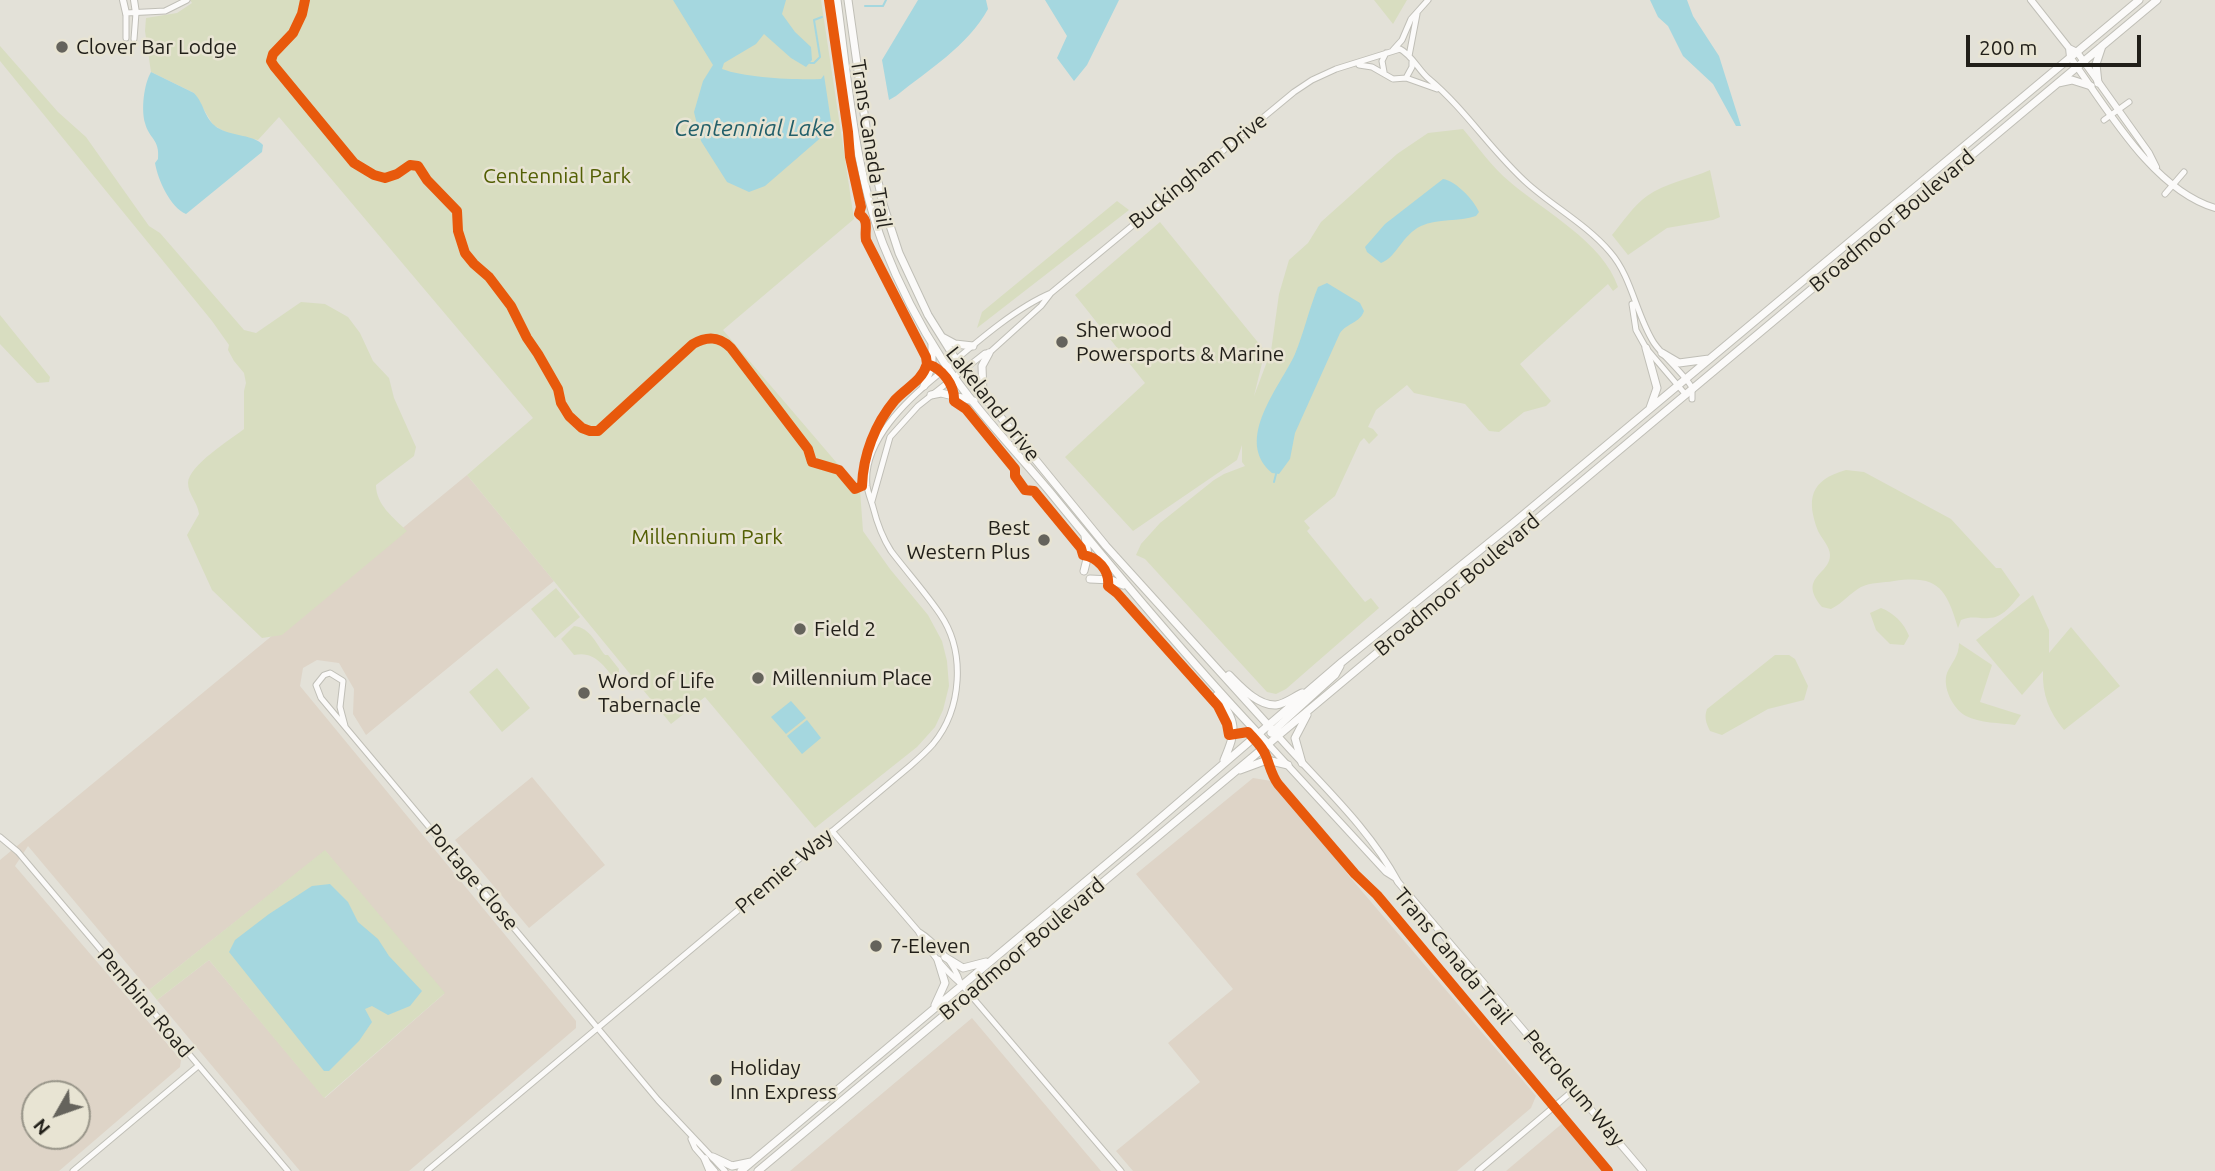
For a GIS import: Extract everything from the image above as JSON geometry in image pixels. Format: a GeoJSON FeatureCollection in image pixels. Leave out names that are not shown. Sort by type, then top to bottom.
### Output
{"type":"FeatureCollection","features":[{"type":"Feature","properties":{"kind":"main road","name":"Lakeland Drive"},"geometry":{"type":"LineString","coordinates":[[837,0],[862,167],[878,228],[909,304],[947,367],[974,401],[1126,586],[1268,744]]}},
{"type":"Feature","properties":{"kind":"main road","name":"Lakeland Drive"},"geometry":{"type":"LineString","coordinates":[[848,0],[866,127],[889,226],[916,290],[941,337],[963,371],[1106,546],[1273,731]]}},
{"type":"Feature","properties":{"kind":"main road","name":"Broadmoor Boulevard"},"geometry":{"type":"LineString","coordinates":[[758,1171],[1268,744],[1273,731],[1309,690],[1342,662],[1650,410],[2070,57],[2073,50],[2139,0]]}},
{"type":"Feature","properties":{"kind":"main road","name":"Broadmoor Boulevard"},"geometry":{"type":"LineString","coordinates":[[741,1171],[1258,734],[1273,731],[1313,706],[2157,0]]}},
{"type":"Feature","properties":{"kind":"main road"},"geometry":{"type":"LineString","coordinates":[[2057,83],[2071,80],[2095,84],[2097,61],[2103,45]]}},
{"type":"Feature","properties":{"kind":"main road"},"geometry":{"type":"LineString","coordinates":[[941,337],[955,344],[973,346]]}},
{"type":"Feature","properties":{"kind":"main road"},"geometry":{"type":"LineString","coordinates":[[924,386],[932,365],[932,342]]}},
{"type":"Feature","properties":{"kind":"main road"},"geometry":{"type":"LineString","coordinates":[[1646,348],[1657,388],[1650,410]]}},
{"type":"Feature","properties":{"kind":"main road"},"geometry":{"type":"LineString","coordinates":[[983,394],[982,366],[989,353]]}},
{"type":"Feature","properties":{"kind":"main road"},"geometry":{"type":"LineString","coordinates":[[1662,353],[1679,363],[1710,359]]}},
{"type":"Feature","properties":{"kind":"main road"},"geometry":{"type":"LineString","coordinates":[[931,395],[941,393],[974,401]]}},
{"type":"Feature","properties":{"kind":"main road"},"geometry":{"type":"LineString","coordinates":[[1084,571],[1088,555],[1085,535]]}},
{"type":"Feature","properties":{"kind":"main road"},"geometry":{"type":"LineString","coordinates":[[1090,579],[1111,580],[1126,586]]}},
{"type":"Feature","properties":{"kind":"main road"},"geometry":{"type":"LineString","coordinates":[[1190,640],[1258,700],[1276,705],[1309,690]]}},
{"type":"Feature","properties":{"kind":"main road"},"geometry":{"type":"LineString","coordinates":[[1273,731],[1335,675],[1342,662]]}},
{"type":"Feature","properties":{"kind":"main road"},"geometry":{"type":"LineString","coordinates":[[1199,669],[1233,720],[1234,735],[1223,763]]}},
{"type":"Feature","properties":{"kind":"main road"},"geometry":{"type":"LineString","coordinates":[[1302,763],[1296,733],[1313,706]]}},
{"type":"Feature","properties":{"kind":"main road"},"geometry":{"type":"LineString","coordinates":[[1230,775],[1268,760],[1288,765]]}},
{"type":"Feature","properties":{"kind":"main road"},"geometry":{"type":"LineString","coordinates":[[942,959],[964,968],[990,961]]}},
{"type":"Feature","properties":{"kind":"main road"},"geometry":{"type":"LineString","coordinates":[[933,1010],[946,983],[942,959]]}},
{"type":"Feature","properties":{"kind":"main road"},"geometry":{"type":"LineString","coordinates":[[713,1157],[732,1166],[751,1162]]}},
{"type":"Feature","properties":{"kind":"main road"},"geometry":{"type":"LineString","coordinates":[[705,1159],[712,1171]]}},
{"type":"Feature","properties":{"kind":"street"},"geometry":{"type":"LineString","coordinates":[[123,0],[126,38]]}},
{"type":"Feature","properties":{"kind":"street"},"geometry":{"type":"LineString","coordinates":[[134,0],[134,39]]}},
{"type":"Feature","properties":{"kind":"street"},"geometry":{"type":"LineString","coordinates":[[126,13],[165,11],[187,0]]}},
{"type":"Feature","properties":{"kind":"street"},"geometry":{"type":"LineString","coordinates":[[1384,72],[1382,61],[1402,40],[1411,19],[1428,0]]}},
{"type":"Feature","properties":{"kind":"street"},"geometry":{"type":"LineString","coordinates":[[2031,0],[2073,50],[2079,64]]}},
{"type":"Feature","properties":{"kind":"street"},"geometry":{"type":"LineString","coordinates":[[1406,78],[1412,67],[1410,42],[1417,14]]}},
{"type":"Feature","properties":{"kind":"street"},"geometry":{"type":"LineString","coordinates":[[1390,52],[1402,50],[1444,91],[1512,168],[1601,242],[1618,265],[1644,325],[1662,353],[1692,388]]}},
{"type":"Feature","properties":{"kind":"street","name":"Buckingham Drive"},"geometry":{"type":"LineString","coordinates":[[963,371],[985,353],[989,353],[1041,306],[1051,293],[1294,92],[1336,69],[1390,52]]}},
{"type":"Feature","properties":{"kind":"street"},"geometry":{"type":"LineString","coordinates":[[2070,57],[2118,110],[2149,153],[2159,172]]}},
{"type":"Feature","properties":{"kind":"street"},"geometry":{"type":"LineString","coordinates":[[1355,64],[1372,66],[1393,79],[1406,78],[1444,91]]}},
{"type":"Feature","properties":{"kind":"street"},"geometry":{"type":"LineString","coordinates":[[2095,84],[2111,115],[2132,146],[2173,184],[2195,199],[2215,208]]}},
{"type":"Feature","properties":{"kind":"street"},"geometry":{"type":"LineString","coordinates":[[2104,120],[2129,102]]}},
{"type":"Feature","properties":{"kind":"street"},"geometry":{"type":"LineString","coordinates":[[2165,194],[2184,172]]}},
{"type":"Feature","properties":{"kind":"street","name":"Buckingham Drive"},"geometry":{"type":"LineString","coordinates":[[955,360],[1036,299],[1051,293]]}},
{"type":"Feature","properties":{"kind":"street"},"geometry":{"type":"LineString","coordinates":[[1630,294],[1636,331],[1646,348],[1685,395]]}},
{"type":"Feature","properties":{"kind":"street","name":"Premier Way"},"geometry":{"type":"LineString","coordinates":[[426,1171],[934,743],[950,714],[958,677],[955,652],[942,616],[890,549],[878,528],[867,486],[869,462],[883,432],[899,409],[955,360]]}},
{"type":"Feature","properties":{"kind":"street"},"geometry":{"type":"LineString","coordinates":[[872,502],[890,437],[907,416],[963,371]]}},
{"type":"Feature","properties":{"kind":"street","name":"Portage Close"},"geometry":{"type":"LineString","coordinates":[[345,726],[340,707],[343,681],[330,673],[324,675],[316,685],[318,692],[345,726],[690,1136]]}},
{"type":"Feature","properties":{"kind":"street","name":"Petroleum Way"},"geometry":{"type":"LineString","coordinates":[[1273,731],[1383,855],[1395,878],[1643,1171]]}},
{"type":"Feature","properties":{"kind":"street","name":"Petroleum Way"},"geometry":{"type":"LineString","coordinates":[[1268,744],[1386,872],[1395,878]]}},
{"type":"Feature","properties":{"kind":"street"},"geometry":{"type":"LineString","coordinates":[[832,831],[918,931],[925,945],[942,959],[950,975],[970,993],[1121,1171]]}},
{"type":"Feature","properties":{"kind":"street","name":"Pembina Road"},"geometry":{"type":"LineString","coordinates":[[0,837],[18,852],[288,1171]]}},
{"type":"Feature","properties":{"kind":"street"},"geometry":{"type":"LineString","coordinates":[[73,1171],[198,1066]]}},
{"type":"Feature","properties":{"kind":"street"},"geometry":{"type":"LineString","coordinates":[[1478,1171],[1575,1089]]}},
{"type":"Feature","properties":{"kind":"street"},"geometry":{"type":"LineString","coordinates":[[690,1136],[725,1171]]}},
{"type":"Feature","properties":{"kind":"street"},"geometry":{"type":"LineString","coordinates":[[690,1136],[695,1148],[705,1159]]}},
{"type":"Feature","properties":{"kind":"shaded area"},"geometry":{"type":"Polygon","coordinates":[[[467,475],[554,581],[366,735],[353,714],[354,689],[339,663],[317,660],[303,668],[300,686],[576,1021],[576,1028],[409,1171],[300,1171],[157,1000],[209,960],[325,1098],[444,994],[325,851],[149,990],[28,846],[15,866],[181,1060],[180,1067],[91,1143],[91,1080],[21,1080],[21,1150],[83,1150],[59,1171],[0,1171],[0,860],[467,475]]]}},
{"type":"Feature","properties":{"kind":"shaded area"},"geometry":{"type":"Polygon","coordinates":[[[532,777],[605,865],[529,928],[455,840],[532,777]]]}},
{"type":"Feature","properties":{"kind":"shaded area"},"geometry":{"type":"Polygon","coordinates":[[[1253,778],[1284,783],[1349,876],[1536,1096],[1531,1108],[1457,1171],[1133,1171],[1116,1151],[1200,1082],[1168,1043],[1233,989],[1136,874],[1253,778]]]}},
{"type":"Feature","properties":{"kind":"shaded area"},"geometry":{"type":"Polygon","coordinates":[[[972,1018],[1101,1171],[790,1171],[972,1018]]]}},
{"type":"Feature","properties":{"kind":"shaded area"},"geometry":{"type":"Polygon","coordinates":[[[1564,1122],[1605,1171],[1506,1171],[1564,1122]]]}},
{"type":"Feature","properties":{"kind":"green space"},"geometry":{"type":"Polygon","coordinates":[[[190,0],[821,0],[854,219],[723,330],[860,490],[863,531],[928,615],[942,641],[949,686],[935,727],[917,747],[815,828],[705,697],[671,724],[467,475],[533,418],[279,117],[258,140],[229,134],[213,125],[194,93],[151,72],[145,31],[146,18],[177,13],[192,3],[190,0]]]}},
{"type":"Feature","properties":{"kind":"green space"},"geometry":{"type":"Polygon","coordinates":[[[1374,0],[1407,0],[1393,24],[1374,0]]]}},
{"type":"Feature","properties":{"kind":"green space"},"geometry":{"type":"Polygon","coordinates":[[[0,46],[58,112],[86,137],[149,226],[160,233],[244,330],[256,333],[301,302],[325,304],[348,317],[360,333],[373,361],[389,378],[394,398],[416,447],[414,456],[376,485],[379,499],[387,511],[407,531],[282,635],[262,638],[212,590],[187,535],[199,514],[188,487],[190,476],[202,461],[244,429],[244,373],[234,361],[228,350],[229,345],[212,321],[0,61],[0,46]]]}},
{"type":"Feature","properties":{"kind":"green space"},"geometry":{"type":"Polygon","coordinates":[[[1463,129],[1503,176],[1572,229],[1600,256],[1618,287],[1613,291],[1608,284],[1520,364],[1551,401],[1546,406],[1524,412],[1499,432],[1489,431],[1465,404],[1414,393],[1407,385],[1376,410],[1368,427],[1378,435],[1369,444],[1364,438],[1360,442],[1335,496],[1304,521],[1310,528],[1307,531],[1365,602],[1371,598],[1379,608],[1286,689],[1276,694],[1267,692],[1145,559],[1136,555],[1141,544],[1160,523],[1214,480],[1245,466],[1242,462],[1242,445],[1237,460],[1133,531],[1065,457],[1145,383],[1075,295],[1160,222],[1265,351],[1254,396],[1271,351],[1279,294],[1289,260],[1308,243],[1321,222],[1397,154],[1428,133],[1463,129]]]}},
{"type":"Feature","properties":{"kind":"green space"},"geometry":{"type":"Polygon","coordinates":[[[1710,170],[1720,217],[1667,228],[1628,255],[1612,235],[1637,204],[1662,188],[1710,170]]]}},
{"type":"Feature","properties":{"kind":"green space"},"geometry":{"type":"Polygon","coordinates":[[[1117,201],[1129,210],[977,328],[982,312],[1117,201]]]}},
{"type":"Feature","properties":{"kind":"green space"},"geometry":{"type":"Polygon","coordinates":[[[0,315],[50,377],[49,382],[37,383],[0,344],[0,315]]]}},
{"type":"Feature","properties":{"kind":"green space"},"geometry":{"type":"Polygon","coordinates":[[[1846,470],[1864,472],[1951,519],[1996,568],[2001,568],[2020,595],[1998,616],[1961,620],[1958,628],[1944,594],[1938,587],[1921,580],[1869,584],[1857,589],[1831,609],[1822,607],[1813,589],[1817,577],[1829,562],[1830,552],[1814,520],[1812,500],[1818,485],[1834,474],[1846,470]]]}},
{"type":"Feature","properties":{"kind":"green space"},"geometry":{"type":"Polygon","coordinates":[[[556,588],[580,617],[555,638],[531,609],[556,588]]]}},
{"type":"Feature","properties":{"kind":"green space"},"geometry":{"type":"Polygon","coordinates":[[[2033,595],[2049,630],[2049,653],[2071,627],[2120,686],[2064,730],[2047,702],[2043,671],[2022,695],[1976,640],[2033,595]]]}},
{"type":"Feature","properties":{"kind":"green space"},"geometry":{"type":"Polygon","coordinates":[[[1881,608],[1894,616],[1904,627],[1909,636],[1904,645],[1890,644],[1876,630],[1870,613],[1881,608]]]}},
{"type":"Feature","properties":{"kind":"green space"},"geometry":{"type":"Polygon","coordinates":[[[574,626],[589,633],[619,669],[623,678],[618,683],[599,661],[588,655],[574,655],[561,639],[574,626]]]}},
{"type":"Feature","properties":{"kind":"green space"},"geometry":{"type":"Polygon","coordinates":[[[1959,643],[1992,665],[1980,702],[2021,715],[2015,725],[1971,718],[1961,713],[1953,703],[1947,691],[1946,679],[1957,655],[1959,643]]]}},
{"type":"Feature","properties":{"kind":"green space"},"geometry":{"type":"Polygon","coordinates":[[[1775,655],[1789,655],[1795,659],[1808,686],[1804,700],[1768,709],[1722,735],[1710,731],[1706,720],[1707,709],[1775,655]]]}},
{"type":"Feature","properties":{"kind":"green space"},"geometry":{"type":"Polygon","coordinates":[[[497,668],[530,708],[502,732],[469,692],[497,668]]]}},
{"type":"Feature","properties":{"kind":"green space"},"geometry":{"type":"Polygon","coordinates":[[[325,850],[445,993],[324,1098],[209,960],[157,1000],[149,990],[325,850]]]}},
{"type":"Feature","properties":{"kind":"water","name":"Centennial Lake"},"geometry":{"type":"Polygon","coordinates":[[[673,0],[786,0],[782,14],[795,32],[811,47],[812,60],[806,67],[791,58],[764,34],[756,44],[724,63],[722,69],[744,75],[785,79],[821,79],[824,75],[832,128],[765,186],[749,192],[727,182],[701,141],[694,112],[703,81],[713,65],[673,0]]]}},
{"type":"Feature","properties":{"kind":"water"},"geometry":{"type":"Polygon","coordinates":[[[918,0],[986,0],[988,9],[959,46],[889,100],[882,60],[918,0]]]}},
{"type":"Feature","properties":{"kind":"water"},"geometry":{"type":"Polygon","coordinates":[[[1045,0],[1119,0],[1087,65],[1074,81],[1057,58],[1067,36],[1045,0]]]}},
{"type":"Feature","properties":{"kind":"water"},"geometry":{"type":"Polygon","coordinates":[[[1650,0],[1687,0],[1693,16],[1719,56],[1741,126],[1736,126],[1713,84],[1683,56],[1668,26],[1658,17],[1650,0]]]}},
{"type":"Feature","properties":{"kind":"water"},"geometry":{"type":"Polygon","coordinates":[[[151,72],[194,93],[215,126],[255,139],[263,145],[262,152],[186,214],[170,199],[162,185],[155,163],[158,159],[156,143],[145,123],[144,97],[151,72]]]}},
{"type":"Feature","properties":{"kind":"water"},"geometry":{"type":"Polygon","coordinates":[[[1443,179],[1459,187],[1469,197],[1479,212],[1476,216],[1421,226],[1381,263],[1367,252],[1365,247],[1385,224],[1443,179]]]}},
{"type":"Feature","properties":{"kind":"water"},"geometry":{"type":"Polygon","coordinates":[[[1327,283],[1360,303],[1364,311],[1360,318],[1340,333],[1295,433],[1290,459],[1279,474],[1272,473],[1261,460],[1257,445],[1258,430],[1271,397],[1295,354],[1318,287],[1327,283]]]}},
{"type":"Feature","properties":{"kind":"water"},"geometry":{"type":"Polygon","coordinates":[[[791,701],[806,718],[786,734],[771,717],[791,701]]]}},
{"type":"Feature","properties":{"kind":"water"},"geometry":{"type":"Polygon","coordinates":[[[807,720],[821,738],[802,754],[787,736],[807,720]]]}},
{"type":"Feature","properties":{"kind":"water"},"geometry":{"type":"Polygon","coordinates":[[[330,884],[348,902],[358,922],[378,939],[389,956],[422,991],[410,1006],[388,1015],[372,1006],[365,1009],[372,1022],[359,1041],[329,1071],[324,1071],[229,952],[235,940],[269,914],[312,886],[330,884]]]}},
{"type":"Feature","properties":{"kind":"waterway"},"geometry":{"type":"LineString","coordinates":[[865,6],[883,6],[886,0]]}},
{"type":"Feature","properties":{"kind":"waterway"},"geometry":{"type":"LineString","coordinates":[[810,63],[820,57],[814,20],[822,17]]}},
{"type":"Feature","properties":{"kind":"waterway"},"geometry":{"type":"LineString","coordinates":[[1274,482],[1276,474]]}},
{"type":"Feature","properties":{"kind":"cycle path"},"geometry":{"type":"LineString","coordinates":[[305,0],[293,33],[273,54],[271,61],[274,66],[354,163],[385,178],[410,165],[418,166],[427,180],[457,211],[458,231],[465,253],[489,277],[511,306],[558,389],[561,403],[569,416],[582,428],[598,431],[693,344],[717,339],[731,348],[808,449],[812,462],[839,470],[855,489],[862,486],[868,451],[882,419],[895,400],[922,375],[927,364]]}},
{"type":"Feature","properties":{"kind":"cycle path","name":"Trans Canada Trail"},"geometry":{"type":"LineString","coordinates":[[829,0],[850,157],[861,207],[859,214],[866,222],[866,240],[926,357],[927,364]]}},
{"type":"Feature","properties":{"kind":"cycle path","name":"Trans Canada Trail"},"geometry":{"type":"LineString","coordinates":[[927,364],[938,369],[946,378],[954,401],[966,409],[1015,469],[1015,476],[1025,490],[1034,491],[1081,548],[1083,555],[1102,565],[1108,586],[1218,706],[1229,735],[1248,732],[1258,743],[1278,784],[1355,874],[1377,895],[1608,1171]]}},
{"type":"Feature","properties":{"kind":"place","name":"Clover Bar Lodge"},"geometry":{"type":"Point","coordinates":[62,47]}},
{"type":"Feature","properties":{"kind":"place","name":"Sherwood Powersports & Marine"},"geometry":{"type":"Point","coordinates":[1062,342]}},
{"type":"Feature","properties":{"kind":"place","name":"Best Western Plus"},"geometry":{"type":"Point","coordinates":[1044,540]}},
{"type":"Feature","properties":{"kind":"place","name":"Field 2"},"geometry":{"type":"Point","coordinates":[800,629]}},
{"type":"Feature","properties":{"kind":"place","name":"Millennium Place"},"geometry":{"type":"Point","coordinates":[758,678]}},
{"type":"Feature","properties":{"kind":"place","name":"Word of Life Tabernacle"},"geometry":{"type":"Point","coordinates":[584,693]}},
{"type":"Feature","properties":{"kind":"place","name":"7-Eleven"},"geometry":{"type":"Point","coordinates":[876,946]}},
{"type":"Feature","properties":{"kind":"place","name":"Holiday Inn Express"},"geometry":{"type":"Point","coordinates":[716,1080]}},
{"type":"Feature","properties":{"kind":"park label","name":"Centennial Park"},"geometry":{"type":"Point","coordinates":[557,176]}},
{"type":"Feature","properties":{"kind":"park label","name":"Millennium Park"},"geometry":{"type":"Point","coordinates":[707,537]}}]}
